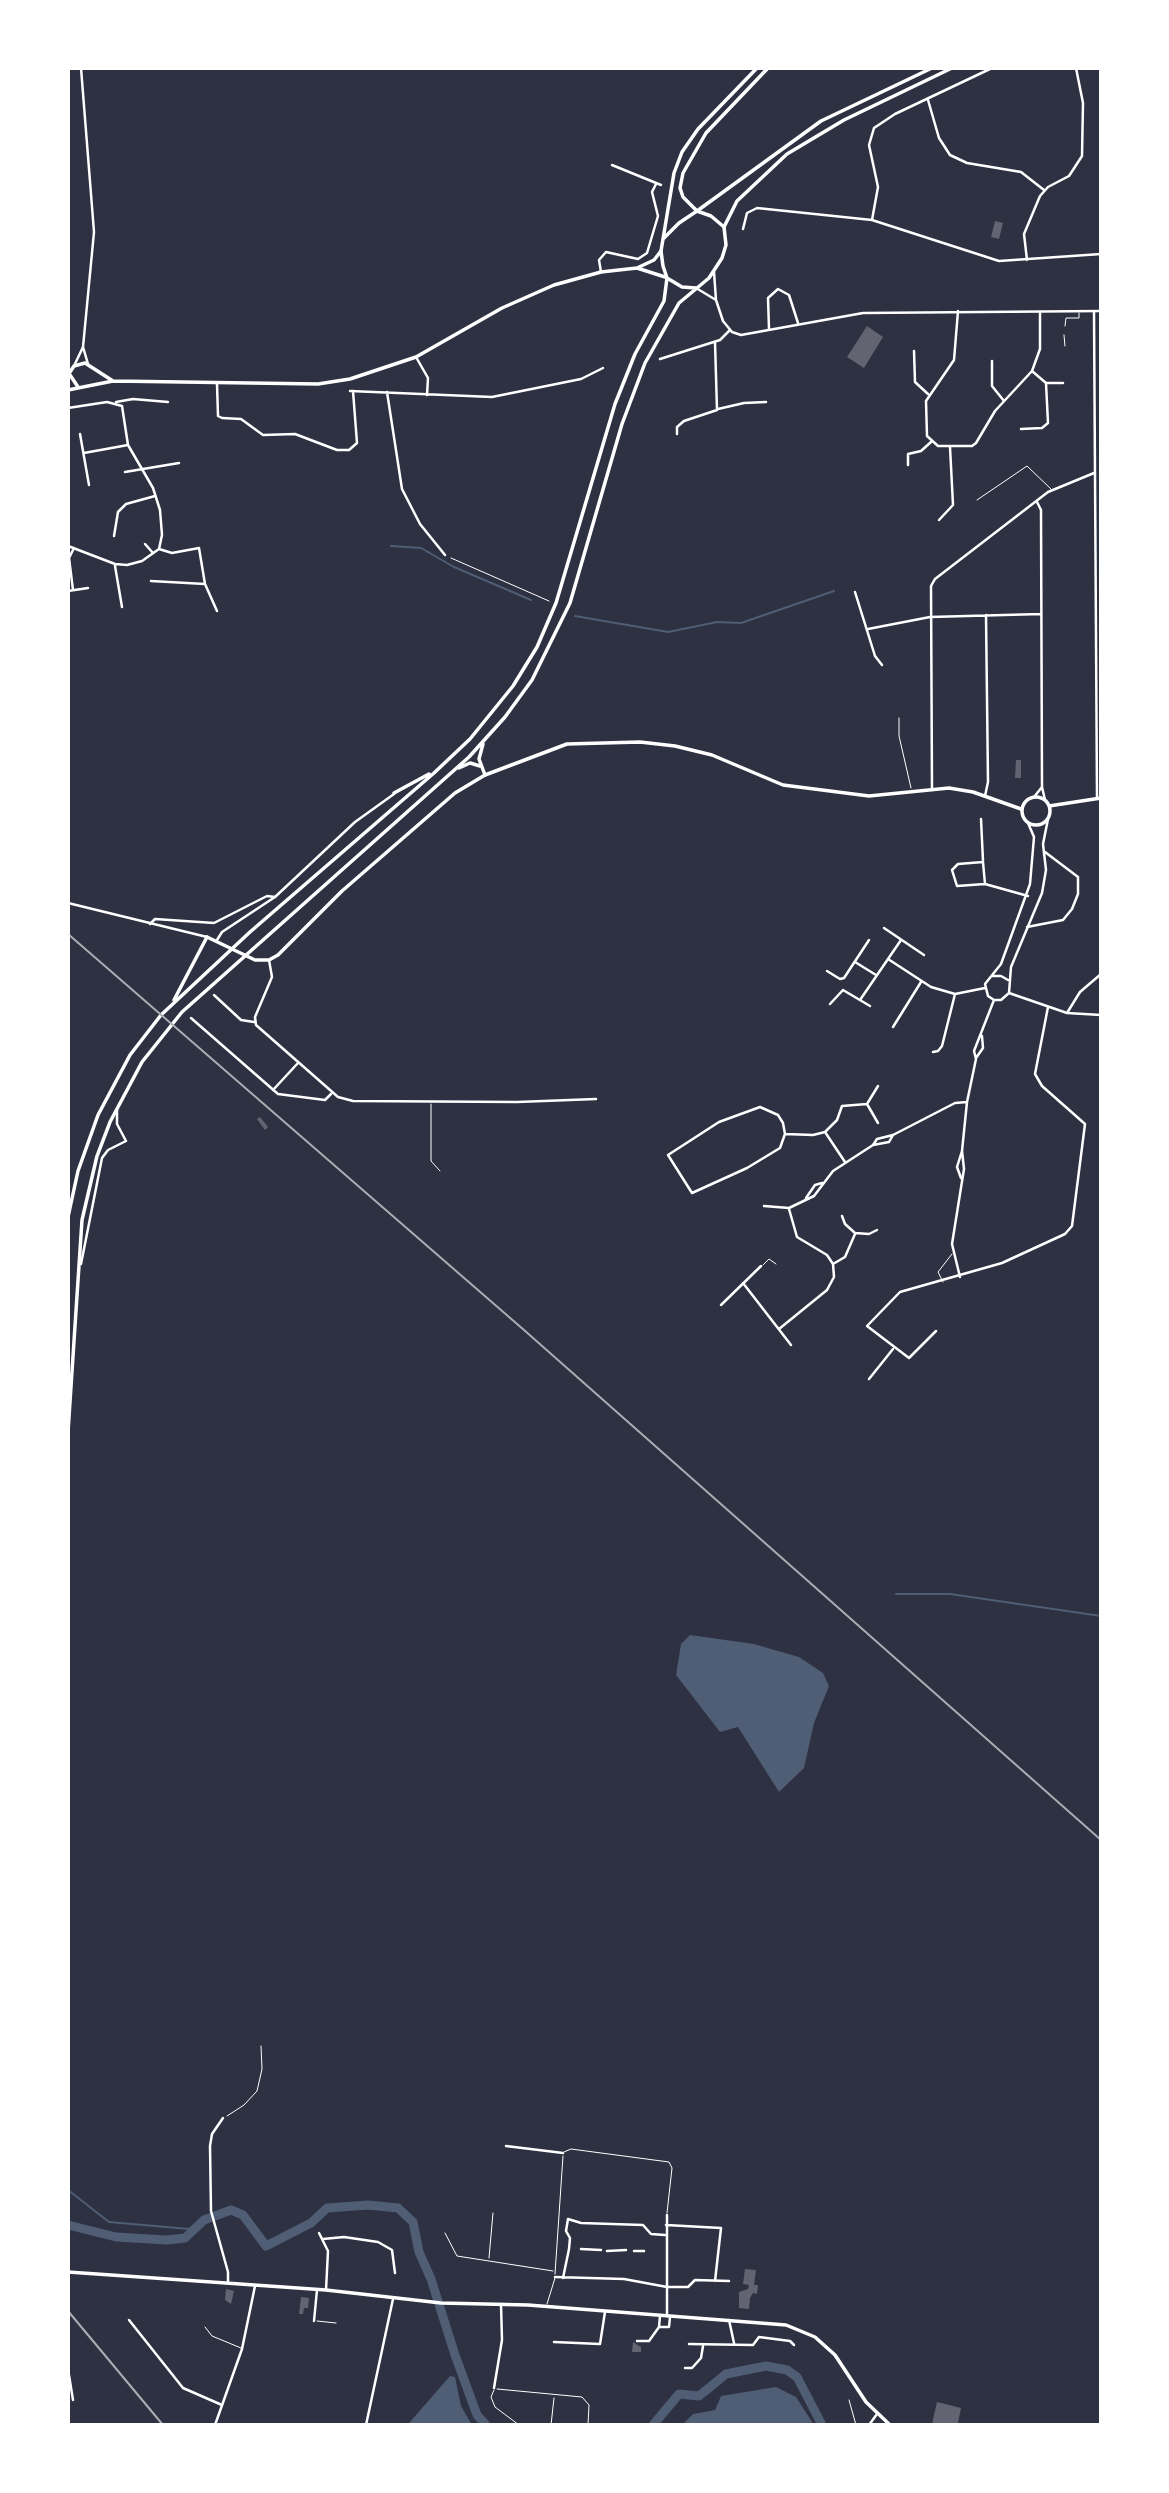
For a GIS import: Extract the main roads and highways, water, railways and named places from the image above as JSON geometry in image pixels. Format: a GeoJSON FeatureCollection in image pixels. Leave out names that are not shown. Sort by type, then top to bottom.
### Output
{"type":"FeatureCollection","features":[{"type":"Feature","properties":{"kind":"main road"},"geometry":{"type":"LineString","coordinates":[[68,390],[113,381],[318,384],[384,370],[416,357],[520,299],[554,285],[601,272],[637,268],[654,260],[661,251],[671,184],[682,152],[698,129],[757,68]]}},
{"type":"Feature","properties":{"kind":"main road"},"geometry":{"type":"LineString","coordinates":[[724,227],[715,218],[697,211],[683,197],[680,188],[687,162],[710,128],[768,68]]}},
{"type":"Feature","properties":{"kind":"main road"},"geometry":{"type":"LineString","coordinates":[[664,239],[679,223],[821,121],[932,68]]}},
{"type":"Feature","properties":{"kind":"main road"},"geometry":{"type":"LineString","coordinates":[[68,1432],[81,1264],[79,1247],[88,1190],[103,1140],[117,1108],[159,1039],[182,1012],[455,770],[484,742],[520,699],[556,638],[579,577],[637,381],[675,308],[714,272],[726,245],[724,227],[737,201],[787,154],[844,120],[952,68]]}},
{"type":"Feature","properties":{"kind":"main road"},"geometry":{"type":"LineString","coordinates":[[68,1217],[78,1171],[98,1115],[119,1073],[172,1003],[434,773],[478,730],[513,686],[537,647],[556,603],[615,404],[635,354],[664,301],[666,277],[661,251]]}},
{"type":"Feature","properties":{"kind":"main road"},"geometry":{"type":"LineString","coordinates":[[637,268],[666,277],[678,285],[696,288]]}},
{"type":"Feature","properties":{"kind":"main road"},"geometry":{"type":"LineString","coordinates":[[78,387],[69,374],[74,366],[88,364],[113,381]]}},
{"type":"Feature","properties":{"kind":"main road"},"geometry":{"type":"LineString","coordinates":[[91,385],[95,378],[94,370]]}},
{"type":"Feature","properties":{"kind":"main road"},"geometry":{"type":"LineString","coordinates":[[484,742],[480,753],[480,766],[485,775]]}},
{"type":"Feature","properties":{"kind":"main road"},"geometry":{"type":"LineString","coordinates":[[172,1003],[207,937],[251,958],[269,960],[455,793],[485,775],[567,744],[640,742],[702,752],[783,785],[869,796],[950,788],[985,796],[1021,809],[1028,823],[1037,826],[1048,819],[1049,806],[1045,800],[1034,797],[1025,802],[1021,809]]}},
{"type":"Feature","properties":{"kind":"main road"},"geometry":{"type":"LineString","coordinates":[[455,770],[470,763],[480,766]]}},
{"type":"Feature","properties":{"kind":"main road"},"geometry":{"type":"LineString","coordinates":[[394,793],[434,773]]}},
{"type":"Feature","properties":{"kind":"main road"},"geometry":{"type":"LineString","coordinates":[[1049,806],[1099,798]]}},
{"type":"Feature","properties":{"kind":"main road"},"geometry":{"type":"LineString","coordinates":[[68,2272],[326,2290],[441,2303],[501,2304],[786,2325],[806,2332],[835,2354],[877,2414],[890,2425]]}},
{"type":"Feature","properties":{"kind":"water"},"geometry":{"type":"Polygon","coordinates":[[[690,1635],[754,1644],[799,1657],[823,1673],[829,1686],[814,1723],[804,1768],[779,1792],[738,1727],[720,1732],[676,1675],[681,1644],[690,1635]]]}},
{"type":"Feature","properties":{"kind":"water"},"geometry":{"type":"Polygon","coordinates":[[[450,2376],[455,2377],[461,2406],[472,2425],[409,2423],[450,2376]]]}},
{"type":"Feature","properties":{"kind":"water"},"geometry":{"type":"Polygon","coordinates":[[[776,2387],[796,2397],[814,2425],[682,2425],[693,2414],[715,2410],[721,2396],[776,2387]]]}},
{"type":"Feature","properties":{"kind":"waterway"},"geometry":{"type":"LineString","coordinates":[[391,546],[421,548],[454,567],[531,600]]}},
{"type":"Feature","properties":{"kind":"waterway"},"geometry":{"type":"LineString","coordinates":[[575,616],[668,632],[717,622],[741,623],[834,591]]}},
{"type":"Feature","properties":{"kind":"waterway"},"geometry":{"type":"LineString","coordinates":[[896,1594],[950,1594],[1101,1616]]}},
{"type":"Feature","properties":{"kind":"waterway"},"geometry":{"type":"LineString","coordinates":[[68,2190],[109,2222],[189,2229],[204,2220]]}},
{"type":"Feature","properties":{"kind":"waterway"},"geometry":{"type":"LineString","coordinates":[[68,2225],[116,2237],[166,2240],[185,2238],[204,2220],[231,2210],[243,2215],[266,2246],[311,2223],[327,2208],[368,2205],[398,2208],[413,2222],[419,2252],[431,2279],[455,2355],[477,2415],[486,2425]]}},
{"type":"Feature","properties":{"kind":"waterway"},"geometry":{"type":"LineString","coordinates":[[653,2425],[679,2394],[699,2396],[726,2374],[766,2366],[787,2370],[797,2377],[822,2425]]}},
{"type":"Feature","properties":{"kind":"railway"},"geometry":{"type":"LineString","coordinates":[[68,934],[524,1330],[1101,1840]]}},
{"type":"Feature","properties":{"kind":"railway"},"geometry":{"type":"LineString","coordinates":[[68,2311],[163,2425]]}}]}
